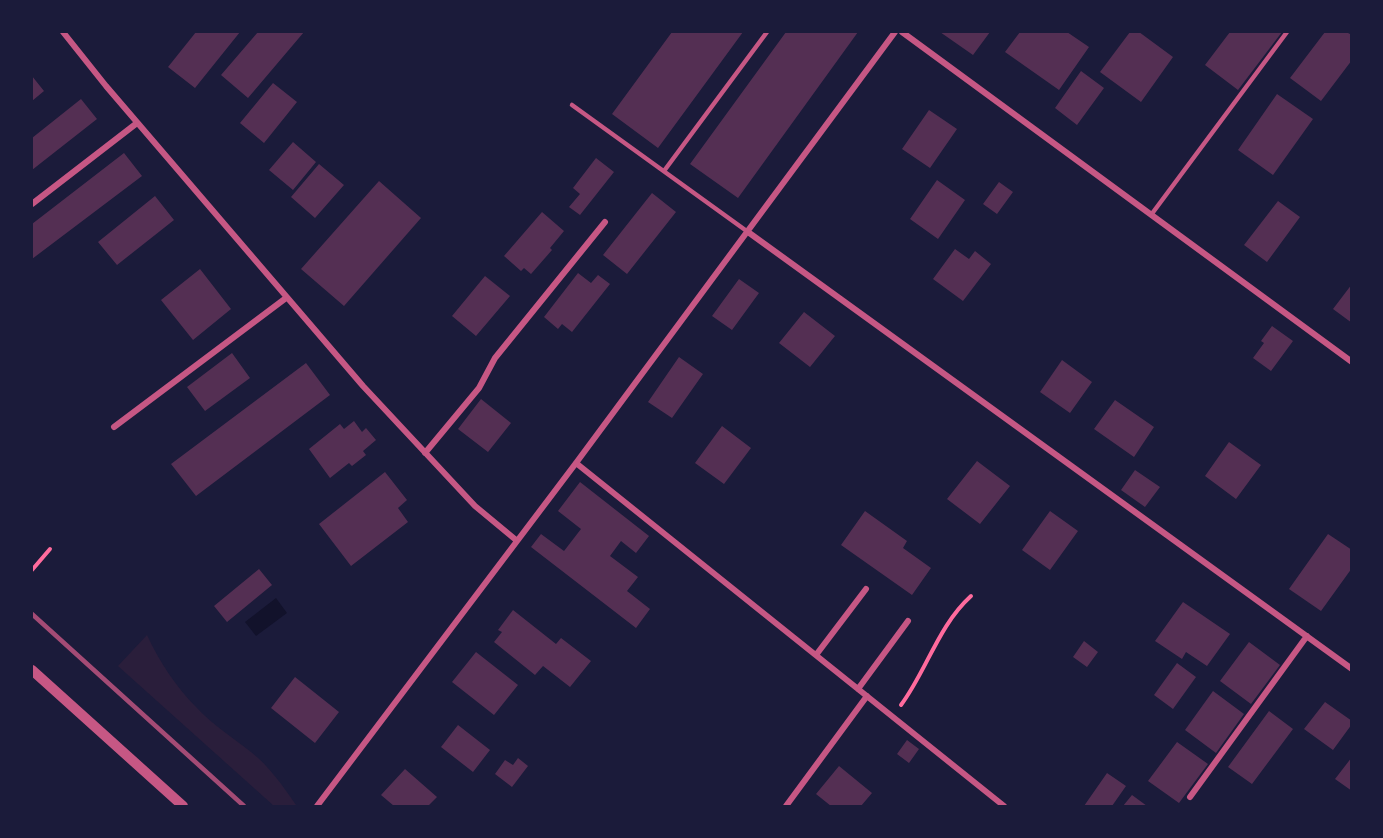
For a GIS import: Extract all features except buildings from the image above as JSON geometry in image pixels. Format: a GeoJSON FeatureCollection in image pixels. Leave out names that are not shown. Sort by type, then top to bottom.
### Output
{"type":"FeatureCollection","features":[{"type":"Feature","properties":{"kind":"street"},"geometry":{"type":"LineString","coordinates":[[63,32],[286,298],[425,453],[476,506],[516,540]]}},
{"type":"Feature","properties":{"kind":"street"},"geometry":{"type":"LineString","coordinates":[[317,807],[895,32]]}},
{"type":"Feature","properties":{"kind":"street"},"geometry":{"type":"LineString","coordinates":[[902,32],[1352,362]]}},
{"type":"Feature","properties":{"kind":"street"},"geometry":{"type":"LineString","coordinates":[[32,204],[137,123]]}},
{"type":"Feature","properties":{"kind":"street"},"geometry":{"type":"LineString","coordinates":[[425,453],[479,388],[495,358],[605,222]]}},
{"type":"Feature","properties":{"kind":"street"},"geometry":{"type":"LineString","coordinates":[[748,232],[1352,669]]}},
{"type":"Feature","properties":{"kind":"street"},"geometry":{"type":"LineString","coordinates":[[114,427],[286,298]]}},
{"type":"Feature","properties":{"kind":"street"},"geometry":{"type":"LineString","coordinates":[[576,462],[1004,807]]}},
{"type":"Feature","properties":{"kind":"street"},"geometry":{"type":"LineString","coordinates":[[816,655],[866,589]]}},
{"type":"Feature","properties":{"kind":"street"},"geometry":{"type":"LineString","coordinates":[[858,689],[908,621]]}},
{"type":"Feature","properties":{"kind":"street"},"geometry":{"type":"LineString","coordinates":[[1190,797],[1307,636]]}},
{"type":"Feature","properties":{"kind":"street"},"geometry":{"type":"LineString","coordinates":[[32,670],[183,807]]}},
{"type":"Feature","properties":{"kind":"street"},"geometry":{"type":"LineString","coordinates":[[786,807],[867,696]]}},
{"type":"Feature","properties":{"kind":"lane"},"geometry":{"type":"LineString","coordinates":[[664,171],[767,32]]}},
{"type":"Feature","properties":{"kind":"lane"},"geometry":{"type":"LineString","coordinates":[[1151,215],[1287,32]]}},
{"type":"Feature","properties":{"kind":"lane"},"geometry":{"type":"LineString","coordinates":[[572,105],[748,232]]}},
{"type":"Feature","properties":{"kind":"path"},"geometry":{"type":"LineString","coordinates":[[32,570],[50,549]]}},
{"type":"Feature","properties":{"kind":"path"},"geometry":{"type":"LineString","coordinates":[[892,716],[914,687],[951,618],[971,596]]}},
{"type":"Feature","properties":{"kind":"shaded area"},"geometry":{"type":"Polygon","coordinates":[[[276,598],[287,613],[256,636],[245,622],[276,598]]]}},
{"type":"Feature","properties":{"kind":"shaded area"},"geometry":{"type":"Polygon","coordinates":[[[147,635],[169,673],[189,700],[264,764],[295,806],[274,806],[118,666],[147,635]]]}},
{"type":"Feature","properties":{"kind":"railway"},"geometry":{"type":"LineString","coordinates":[[32,614],[244,806]]}}]}
